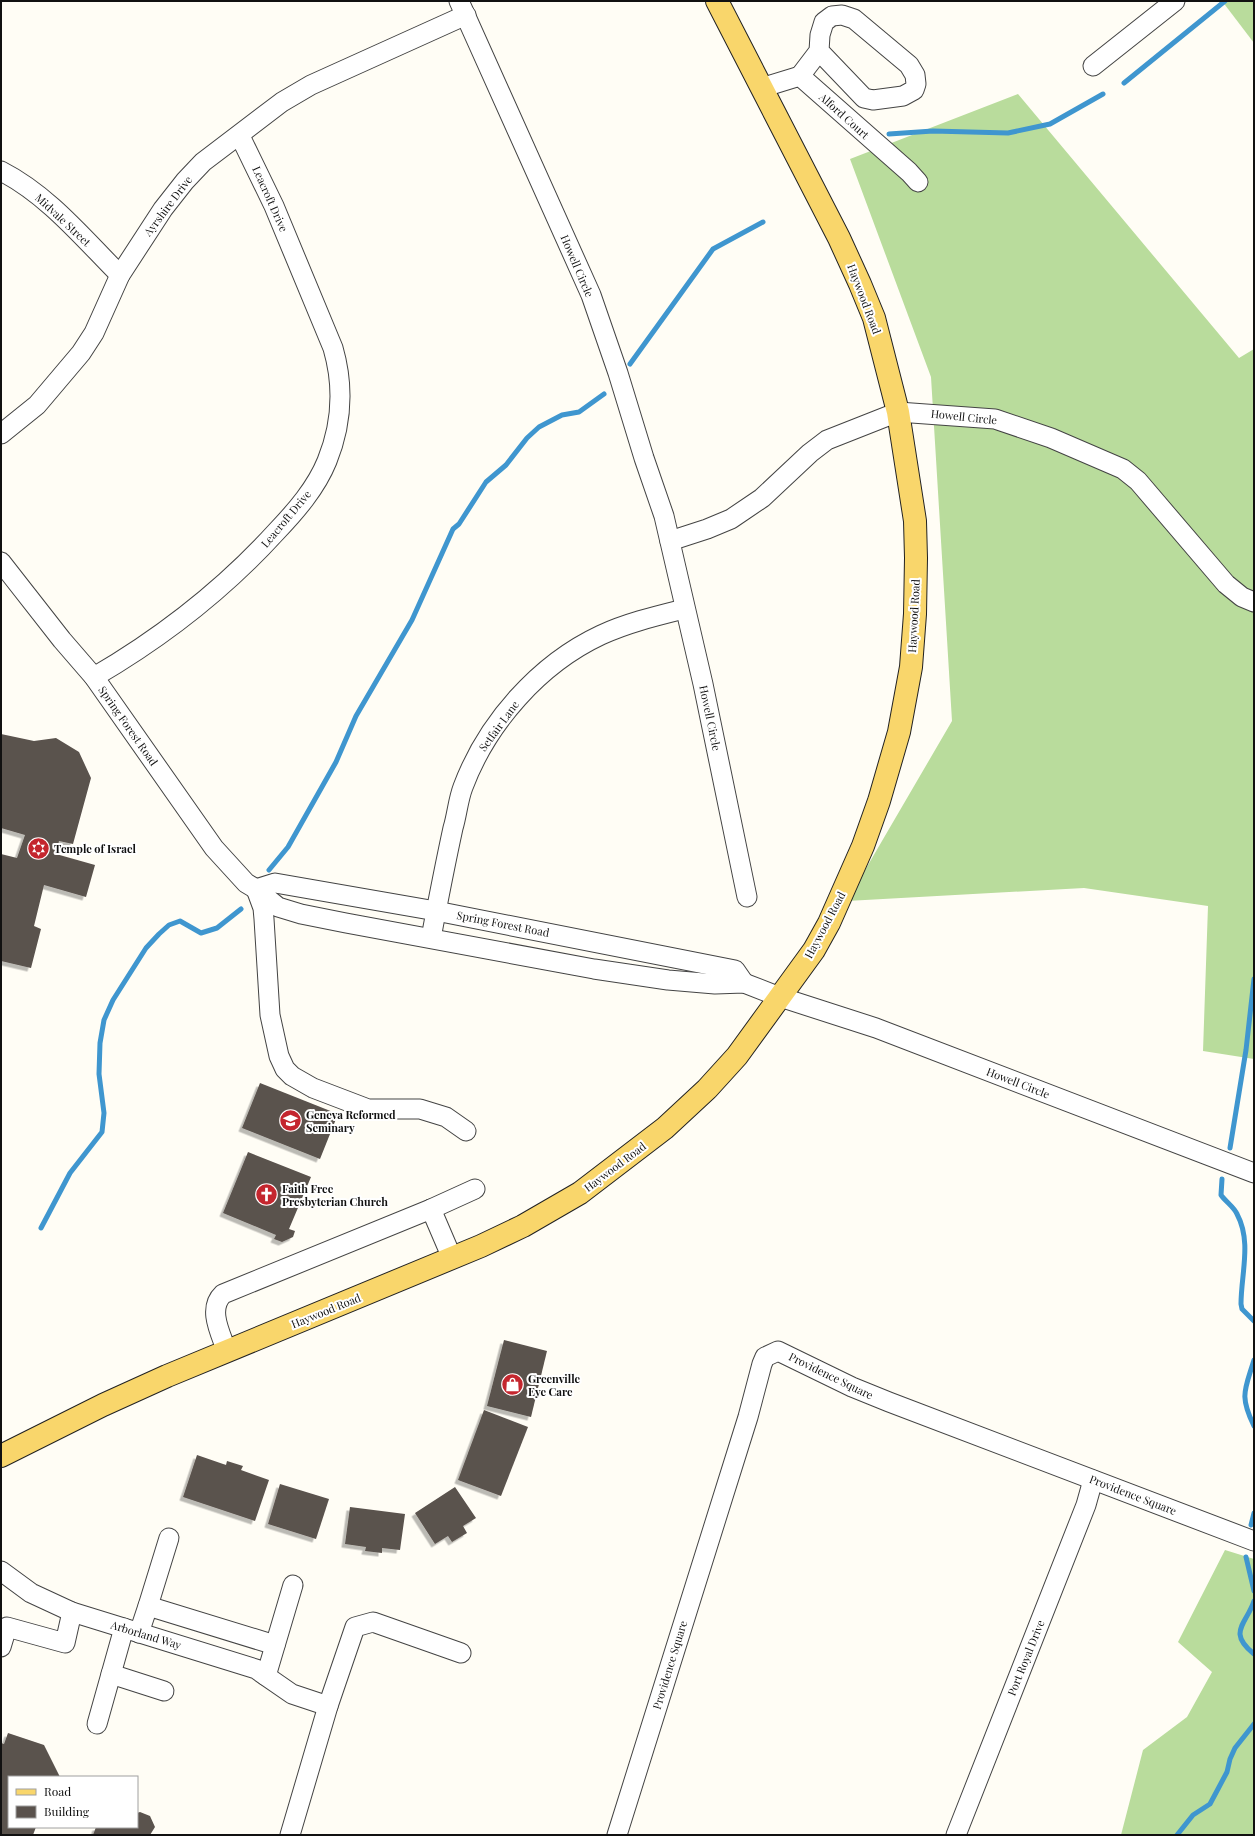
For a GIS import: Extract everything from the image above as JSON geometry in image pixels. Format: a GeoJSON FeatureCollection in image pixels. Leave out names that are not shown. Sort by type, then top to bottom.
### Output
{"type":"FeatureCollection","features":[{"type":"Feature","properties":{"kind":"main road","name":"Haywood Road"},"geometry":{"type":"LineString","coordinates":[[1,1456],[103,1405],[452,1258],[523,1226],[580,1193],[665,1128],[707,1089],[737,1056],[814,950],[843,894],[879,801],[899,732],[911,667],[915,614],[916,558],[914,521],[898,412],[874,318],[839,238],[717,1]]}},
{"type":"Feature","properties":{"kind":"street"},"geometry":{"type":"LineString","coordinates":[[1092,66],[1175,1]]}},
{"type":"Feature","properties":{"kind":"street","name":"Ayrshire Drive"},"geometry":{"type":"LineString","coordinates":[[1,434],[37,405],[81,353],[94,333],[120,275],[163,209],[185,181],[203,162],[240,136],[282,102],[311,85],[463,8]]}},
{"type":"Feature","properties":{"kind":"street","name":"Howell Circle"},"geometry":{"type":"LineString","coordinates":[[463,8],[590,295],[618,373],[644,458],[664,516],[702,684],[747,896]]}},
{"type":"Feature","properties":{"kind":"street"},"geometry":{"type":"LineString","coordinates":[[761,88],[800,76],[819,51],[820,35],[824,22],[832,16],[842,15],[854,19],[908,65],[914,75],[916,84],[914,90],[903,96],[873,100],[864,98],[819,51]]}},
{"type":"Feature","properties":{"kind":"street","name":"Alford Court"},"geometry":{"type":"LineString","coordinates":[[800,76],[909,172],[918,182]]}},
{"type":"Feature","properties":{"kind":"street","name":"Leacroft Drive"},"geometry":{"type":"LineString","coordinates":[[94,677],[124,659],[178,621],[223,585],[259,551],[291,517],[317,480],[327,461],[336,432],[339,418],[341,390],[338,367],[333,348],[274,206],[240,136]]}},
{"type":"Feature","properties":{"kind":"street","name":"Midvale Street"},"geometry":{"type":"LineString","coordinates":[[1,171],[14,178],[39,196],[120,275]]}},
{"type":"Feature","properties":{"kind":"street","name":"Howell Circle"},"geometry":{"type":"LineString","coordinates":[[670,541],[707,529],[731,519],[762,498],[810,453],[828,440],[898,412],[995,419],[1051,438],[1123,469],[1138,481],[1226,584],[1242,597],[1254,602]]}},
{"type":"Feature","properties":{"kind":"street","name":"Spring Forest Road"},"geometry":{"type":"LineString","coordinates":[[1,562],[62,640],[94,677],[214,848],[246,883],[278,907],[301,914],[570,964],[668,980],[715,984],[744,982],[780,997]]}},
{"type":"Feature","properties":{"kind":"street","name":"Setfair Lane"},"geometry":{"type":"LineString","coordinates":[[430,938],[463,788],[480,751],[508,710],[527,689],[545,673],[590,640],[640,620],[684,608]]}},
{"type":"Feature","properties":{"kind":"street","name":"Spring Forest Road"},"geometry":{"type":"LineString","coordinates":[[256,889],[275,882],[436,911],[735,970],[744,982]]}},
{"type":"Feature","properties":{"kind":"street"},"geometry":{"type":"LineString","coordinates":[[256,889],[263,913],[270,1015],[279,1056],[285,1068],[292,1076],[313,1088],[368,1109],[420,1109],[446,1117],[466,1131]]}},
{"type":"Feature","properties":{"kind":"street","name":"Howell Circle"},"geometry":{"type":"LineString","coordinates":[[780,997],[876,1028],[1254,1173]]}},
{"type":"Feature","properties":{"kind":"street"},"geometry":{"type":"LineString","coordinates":[[227,1352],[216,1316],[216,1303],[223,1294],[475,1189]]}},
{"type":"Feature","properties":{"kind":"street"},"geometry":{"type":"LineString","coordinates":[[430,1209],[452,1258]]}},
{"type":"Feature","properties":{"kind":"street","name":"Providence Square"},"geometry":{"type":"LineString","coordinates":[[618,1835],[748,1417],[765,1357],[778,1351],[784,1353],[852,1387],[1254,1541]]}},
{"type":"Feature","properties":{"kind":"street","name":"Port Royal Drive"},"geometry":{"type":"LineString","coordinates":[[956,1835],[1086,1505],[1092,1480]]}},
{"type":"Feature","properties":{"kind":"street"},"geometry":{"type":"LineString","coordinates":[[97,1724],[111,1674],[132,1631],[148,1606],[169,1538]]}},
{"type":"Feature","properties":{"kind":"street","name":"Arborland Way"},"geometry":{"type":"LineString","coordinates":[[2,1574],[31,1593],[72,1612],[256,1670],[292,1694],[328,1706]]}},
{"type":"Feature","properties":{"kind":"street"},"geometry":{"type":"LineString","coordinates":[[266,1676],[293,1585]]}},
{"type":"Feature","properties":{"kind":"street"},"geometry":{"type":"LineString","coordinates":[[148,1606],[275,1645]]}},
{"type":"Feature","properties":{"kind":"street"},"geometry":{"type":"LineString","coordinates":[[1,1647],[7,1627],[64,1643],[72,1612]]}},
{"type":"Feature","properties":{"kind":"street"},"geometry":{"type":"LineString","coordinates":[[290,1835],[328,1706],[355,1627],[374,1622],[462,1653]]}},
{"type":"Feature","properties":{"kind":"street"},"geometry":{"type":"LineString","coordinates":[[111,1674],[164,1690]]}},
{"type":"Feature","properties":{"kind":"green space"},"geometry":{"type":"Polygon","coordinates":[[[1222,1],[1254,1],[1254,43],[1222,1]]]}},
{"type":"Feature","properties":{"kind":"green space"},"geometry":{"type":"Polygon","coordinates":[[[1018,94],[1239,358],[1254,349],[1254,1059],[1203,1051],[1208,906],[1084,888],[847,901],[952,721],[931,377],[850,159],[1018,94]]]}},
{"type":"Feature","properties":{"kind":"green space"},"geometry":{"type":"Polygon","coordinates":[[[1225,1550],[1254,1559],[1254,1835],[1121,1835],[1143,1750],[1187,1717],[1212,1672],[1178,1642],[1225,1550]]]}},
{"type":"Feature","properties":{"kind":"building","name":"Temple of Israel"},"geometry":{"type":"Polygon","coordinates":[[[1,734],[34,741],[56,738],[79,752],[91,778],[73,844],[59,841],[56,854],[95,865],[86,897],[44,885],[34,926],[41,929],[31,968],[1,961],[1,854],[17,858],[25,835],[1,828],[1,734]]]}},
{"type":"Feature","properties":{"kind":"building","name":"Geneva Reformed Seminary"},"geometry":{"type":"Polygon","coordinates":[[[260,1083],[338,1114],[320,1159],[242,1128],[260,1083]]]}},
{"type":"Feature","properties":{"kind":"building","name":"Faith Free Presbyterian Church"},"geometry":{"type":"Polygon","coordinates":[[[248,1152],[311,1177],[289,1229],[295,1231],[293,1237],[282,1242],[274,1239],[276,1235],[223,1213],[248,1152]]]}},
{"type":"Feature","properties":{"kind":"building"},"geometry":{"type":"Polygon","coordinates":[[[504,1340],[547,1351],[531,1417],[487,1406],[504,1340]]]}},
{"type":"Feature","properties":{"kind":"building"},"geometry":{"type":"Polygon","coordinates":[[[484,1410],[528,1427],[501,1496],[458,1480],[484,1410]]]}},
{"type":"Feature","properties":{"kind":"building"},"geometry":{"type":"Polygon","coordinates":[[[197,1455],[226,1465],[227,1461],[243,1466],[241,1470],[269,1480],[255,1521],[183,1497],[197,1455]]]}},
{"type":"Feature","properties":{"kind":"building"},"geometry":{"type":"Polygon","coordinates":[[[280,1484],[329,1499],[316,1539],[268,1524],[280,1484]]]}},
{"type":"Feature","properties":{"kind":"building"},"geometry":{"type":"Polygon","coordinates":[[[455,1487],[476,1518],[463,1526],[467,1533],[452,1542],[448,1536],[435,1544],[415,1513],[455,1487]]]}},
{"type":"Feature","properties":{"kind":"building"},"geometry":{"type":"Polygon","coordinates":[[[350,1507],[405,1514],[400,1550],[382,1548],[382,1553],[365,1551],[366,1547],[345,1544],[350,1507]]]}},
{"type":"Feature","properties":{"kind":"building"},"geometry":{"type":"Polygon","coordinates":[[[8,1733],[44,1745],[60,1776],[8,1776],[8,1828],[36,1828],[33,1835],[1,1835],[1,1743],[4,1744],[8,1733]]]}},
{"type":"Feature","properties":{"kind":"building"},"geometry":{"type":"Polygon","coordinates":[[[138,1813],[150,1816],[155,1827],[150,1835],[93,1835],[96,1828],[138,1828],[138,1813]]]}},
{"type":"Feature","properties":{"kind":"waterway"},"geometry":{"type":"LineString","coordinates":[[1124,83],[1225,1]]}},
{"type":"Feature","properties":{"kind":"waterway"},"geometry":{"type":"LineString","coordinates":[[889,134],[933,131],[1008,133],[1050,124],[1103,94]]}},
{"type":"Feature","properties":{"kind":"waterway"},"geometry":{"type":"LineString","coordinates":[[630,364],[713,249],[763,222]]}},
{"type":"Feature","properties":{"kind":"waterway"},"geometry":{"type":"LineString","coordinates":[[269,870],[288,847],[336,762],[356,716],[412,620],[453,529],[459,524],[486,482],[506,465],[527,438],[539,427],[562,415],[579,412],[604,394]]}},
{"type":"Feature","properties":{"kind":"waterway"},"geometry":{"type":"LineString","coordinates":[[41,1228],[70,1173],[102,1132],[104,1113],[99,1074],[100,1043],[104,1020],[113,1000],[146,948],[169,925],[180,921],[201,933],[217,928],[241,909]]}},
{"type":"Feature","properties":{"kind":"waterway"},"geometry":{"type":"LineString","coordinates":[[1230,1148],[1246,1050],[1254,979]]}},
{"type":"Feature","properties":{"kind":"waterway"},"geometry":{"type":"LineString","coordinates":[[1222,1179],[1221,1195],[1236,1211],[1244,1236],[1245,1258],[1241,1293],[1242,1309],[1254,1321]]}},
{"type":"Feature","properties":{"kind":"waterway"},"geometry":{"type":"LineString","coordinates":[[1254,1360],[1245,1393],[1246,1407],[1254,1426]]}},
{"type":"Feature","properties":{"kind":"waterway"},"geometry":{"type":"LineString","coordinates":[[1251,1525],[1254,1513]]}},
{"type":"Feature","properties":{"kind":"waterway"},"geometry":{"type":"LineString","coordinates":[[1246,1557],[1254,1591]]}},
{"type":"Feature","properties":{"kind":"waterway"},"geometry":{"type":"LineString","coordinates":[[1254,1601],[1243,1623],[1240,1634],[1241,1640],[1254,1654]]}},
{"type":"Feature","properties":{"kind":"waterway"},"geometry":{"type":"LineString","coordinates":[[1177,1835],[1193,1815],[1210,1804],[1227,1772],[1230,1759],[1235,1748],[1254,1724]]}},
{"type":"Feature","properties":{"kind":"place","name":"Temple of Israel"},"geometry":{"type":"Point","coordinates":[39,849]}},
{"type":"Feature","properties":{"kind":"place","name":"Geneva Reformed Seminary"},"geometry":{"type":"Point","coordinates":[290,1121]}},
{"type":"Feature","properties":{"kind":"place","name":"Faith Free Presbyterian Church"},"geometry":{"type":"Point","coordinates":[267,1195]}},
{"type":"Feature","properties":{"kind":"place","name":"Greenville Eye Care"},"geometry":{"type":"Point","coordinates":[513,1385]}}]}
